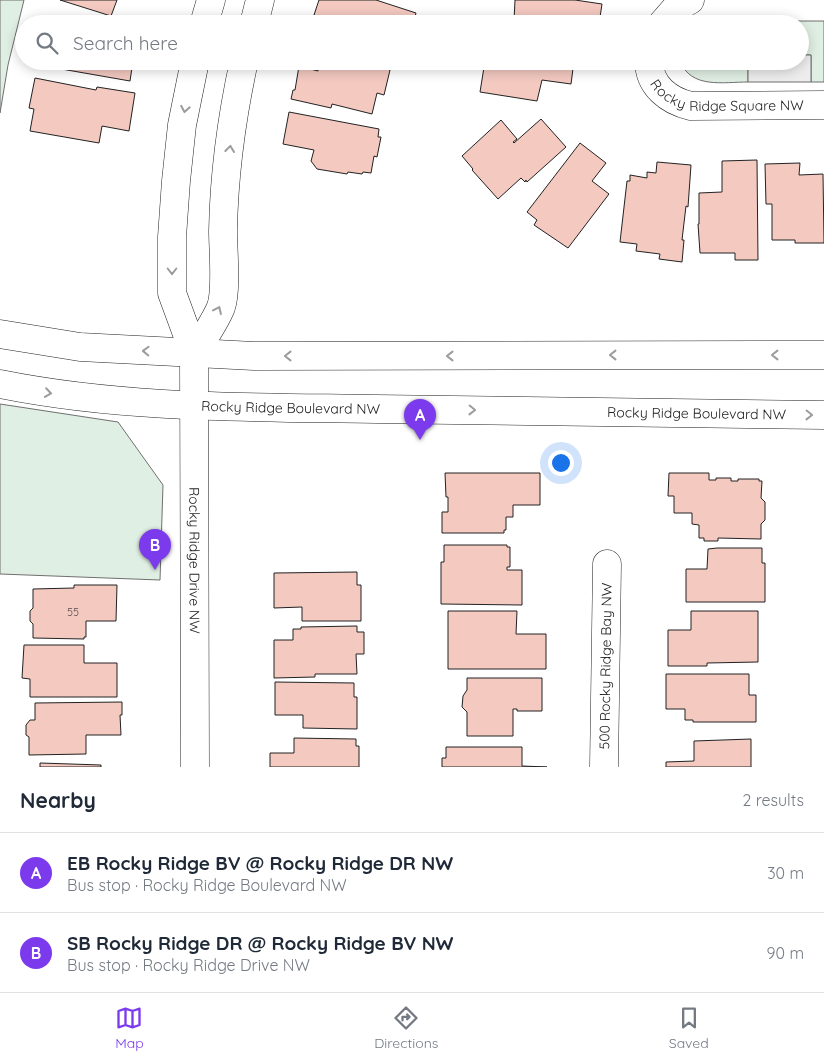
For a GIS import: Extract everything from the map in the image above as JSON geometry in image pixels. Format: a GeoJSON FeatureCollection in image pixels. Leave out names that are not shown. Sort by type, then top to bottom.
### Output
{"type":"FeatureCollection","features":[{"type":"Feature","properties":{"kind":"street"},"geometry":{"type":"LineString","coordinates":[[207,15],[211,0]]}},
{"type":"Feature","properties":{"kind":"street"},"geometry":{"type":"LineString","coordinates":[[256,15],[260,0]]}},
{"type":"Feature","properties":{"kind":"street"},"geometry":{"type":"LineString","coordinates":[[670,15],[676,8],[690,0]]}},
{"type":"Feature","properties":{"kind":"street","name":"Rocky Ridge Drive NW"},"geometry":{"type":"LineString","coordinates":[[193,70],[182,125],[176,181],[172,237],[172,293],[194,353],[196,405],[195,767]]}},
{"type":"Feature","properties":{"kind":"street"},"geometry":{"type":"LineString","coordinates":[[194,353],[221,306],[224,283],[223,230],[226,178],[232,126],[242,70]]}},
{"type":"Feature","properties":{"kind":"street","name":"Rocky Ridge Square NW"},"geometry":{"type":"LineString","coordinates":[[651,70],[661,91],[670,99],[680,104],[691,106],[824,105]]}},
{"type":"Feature","properties":{"kind":"street"},"geometry":{"type":"LineString","coordinates":[[0,334],[80,346],[254,356],[824,355]]}},
{"type":"Feature","properties":{"kind":"street","name":"Rocky Ridge Boulevard NW"},"geometry":{"type":"LineString","coordinates":[[0,384],[33,391],[102,400],[196,405],[824,415]]}},
{"type":"Feature","properties":{"kind":"street","name":"500 Rocky Ridge Bay NW"},"geometry":{"type":"LineString","coordinates":[[604,767],[607,564]]}},
{"type":"Feature","properties":{"kind":"green space"},"geometry":{"type":"Polygon","coordinates":[[[0,0],[24,0],[20,15],[15,15],[15,37],[0,113],[0,0]]]}},
{"type":"Feature","properties":{"kind":"green space"},"geometry":{"type":"Polygon","coordinates":[[[809,21],[824,21],[824,82],[811,82],[811,55],[809,55],[809,21]]]}},
{"type":"Feature","properties":{"kind":"green space"},"geometry":{"type":"Polygon","coordinates":[[[685,70],[748,70],[748,82],[718,83],[700,80],[685,70]]]}},
{"type":"Feature","properties":{"kind":"green space"},"geometry":{"type":"Polygon","coordinates":[[[0,404],[118,422],[163,485],[160,580],[0,574],[0,404]]]}},
{"type":"Feature","properties":{"kind":"shaded area"},"geometry":{"type":"Polygon","coordinates":[[[809,55],[811,55],[811,82],[748,82],[748,70],[809,70],[809,55]]]}},
{"type":"Feature","properties":{"kind":"building"},"geometry":{"type":"Polygon","coordinates":[[[60,0],[117,0],[111,15],[60,0]]]}},
{"type":"Feature","properties":{"kind":"building"},"geometry":{"type":"Polygon","coordinates":[[[319,0],[376,0],[416,13],[415,15],[314,15],[319,0]]]}},
{"type":"Feature","properties":{"kind":"building"},"geometry":{"type":"Polygon","coordinates":[[[515,0],[575,0],[602,4],[600,15],[514,15],[515,0]]]}},
{"type":"Feature","properties":{"kind":"building"},"geometry":{"type":"Polygon","coordinates":[[[67,70],[132,70],[130,81],[67,70]]]}},
{"type":"Feature","properties":{"kind":"building"},"geometry":{"type":"Polygon","coordinates":[[[298,70],[390,70],[384,95],[377,93],[372,114],[332,104],[331,108],[291,99],[293,90],[295,90],[298,70]]]}},
{"type":"Feature","properties":{"kind":"building"},"geometry":{"type":"Polygon","coordinates":[[[484,70],[573,70],[571,84],[542,80],[537,101],[480,92],[484,70]]]}},
{"type":"Feature","properties":{"kind":"building"},"geometry":{"type":"Polygon","coordinates":[[[35,78],[96,90],[97,87],[135,93],[129,131],[102,126],[99,143],[30,131],[34,109],[29,108],[35,78]]]}},
{"type":"Feature","properties":{"kind":"building"},"geometry":{"type":"Polygon","coordinates":[[[289,112],[379,129],[378,137],[381,137],[377,157],[374,156],[371,173],[348,172],[347,174],[317,169],[311,161],[314,150],[283,144],[289,112]]]}},
{"type":"Feature","properties":{"kind":"building"},"geometry":{"type":"Polygon","coordinates":[[[541,119],[566,147],[527,182],[521,178],[498,199],[462,156],[501,120],[517,139],[514,143],[541,119]]]}},
{"type":"Feature","properties":{"kind":"building"},"geometry":{"type":"Polygon","coordinates":[[[580,143],[606,163],[592,181],[609,194],[568,248],[534,225],[537,220],[527,212],[580,143]]]}},
{"type":"Feature","properties":{"kind":"building"},"geometry":{"type":"Polygon","coordinates":[[[757,160],[758,260],[735,260],[735,253],[700,253],[698,224],[699,193],[722,192],[722,161],[757,160]]]}},
{"type":"Feature","properties":{"kind":"building"},"geometry":{"type":"Polygon","coordinates":[[[657,162],[691,165],[688,207],[686,206],[682,240],[684,240],[682,262],[659,259],[660,254],[636,251],[637,244],[620,242],[627,181],[630,181],[630,175],[647,178],[647,172],[656,173],[657,162]]]}},
{"type":"Feature","properties":{"kind":"building"},"geometry":{"type":"Polygon","coordinates":[[[800,163],[799,175],[823,174],[824,243],[795,243],[795,240],[772,240],[772,204],[766,204],[765,164],[800,163]]]}},
{"type":"Feature","properties":{"kind":"building"},"geometry":{"type":"Polygon","coordinates":[[[445,473],[540,473],[540,505],[513,505],[513,517],[506,517],[506,530],[504,530],[504,533],[442,533],[442,512],[448,512],[445,473]]]}},
{"type":"Feature","properties":{"kind":"building"},"geometry":{"type":"Polygon","coordinates":[[[669,473],[709,473],[709,480],[731,478],[731,481],[759,479],[759,481],[762,481],[761,498],[765,502],[765,520],[761,524],[761,539],[718,538],[718,541],[704,541],[704,538],[699,538],[699,525],[692,524],[692,513],[674,513],[674,496],[668,496],[669,473]]]}},
{"type":"Feature","properties":{"kind":"building"},"geometry":{"type":"Polygon","coordinates":[[[444,545],[507,545],[507,547],[510,547],[510,567],[507,567],[507,570],[522,570],[522,605],[441,604],[441,562],[444,562],[444,545]]]}},
{"type":"Feature","properties":{"kind":"building"},"geometry":{"type":"Polygon","coordinates":[[[762,548],[762,563],[765,563],[765,602],[686,602],[686,569],[707,569],[708,549],[762,548]]]}},
{"type":"Feature","properties":{"kind":"building"},"geometry":{"type":"Polygon","coordinates":[[[357,572],[357,585],[361,585],[361,621],[302,621],[302,607],[274,608],[274,573],[357,572]]]}},
{"type":"Feature","properties":{"kind":"building"},"geometry":{"type":"Polygon","coordinates":[[[74,585],[117,585],[116,621],[86,621],[86,637],[84,639],[33,638],[33,624],[30,621],[30,611],[33,608],[33,589],[74,588],[74,585]]]}},
{"type":"Feature","properties":{"kind":"building"},"geometry":{"type":"Polygon","coordinates":[[[448,611],[517,611],[516,634],[546,634],[546,669],[448,669],[448,611]]]}},
{"type":"Feature","properties":{"kind":"building"},"geometry":{"type":"Polygon","coordinates":[[[691,611],[758,611],[758,662],[707,663],[707,666],[668,666],[668,630],[691,630],[691,611]]]}},
{"type":"Feature","properties":{"kind":"building"},"geometry":{"type":"Polygon","coordinates":[[[357,626],[357,632],[364,632],[364,654],[356,654],[357,674],[315,674],[315,677],[274,678],[274,640],[293,640],[293,629],[301,629],[301,627],[357,626]]]}},
{"type":"Feature","properties":{"kind":"building"},"geometry":{"type":"Polygon","coordinates":[[[24,645],[84,645],[84,663],[117,663],[117,697],[30,697],[30,679],[22,678],[24,645]]]}},
{"type":"Feature","properties":{"kind":"building"},"geometry":{"type":"Polygon","coordinates":[[[666,674],[749,674],[749,695],[756,695],[756,722],[693,722],[693,720],[685,720],[685,709],[666,709],[666,674]]]}},
{"type":"Feature","properties":{"kind":"building"},"geometry":{"type":"Polygon","coordinates":[[[467,678],[542,678],[542,711],[517,711],[517,709],[513,709],[513,736],[467,736],[467,712],[462,707],[463,696],[467,690],[467,678]]]}},
{"type":"Feature","properties":{"kind":"building"},"geometry":{"type":"Polygon","coordinates":[[[275,682],[354,683],[354,697],[357,697],[357,729],[303,728],[303,715],[275,715],[275,682]]]}},
{"type":"Feature","properties":{"kind":"building"},"geometry":{"type":"Polygon","coordinates":[[[122,702],[122,715],[120,715],[121,735],[86,735],[86,754],[29,755],[29,737],[26,735],[26,725],[30,720],[35,720],[35,703],[122,702]]]}},
{"type":"Feature","properties":{"kind":"building"},"geometry":{"type":"Polygon","coordinates":[[[294,738],[356,739],[356,746],[359,746],[359,767],[270,767],[270,753],[294,753],[294,738]]]}},
{"type":"Feature","properties":{"kind":"building"},"geometry":{"type":"Polygon","coordinates":[[[751,739],[751,767],[666,767],[666,762],[694,761],[694,741],[751,739]]]}},
{"type":"Feature","properties":{"kind":"building"},"geometry":{"type":"Polygon","coordinates":[[[446,747],[522,747],[522,766],[547,767],[442,767],[442,758],[446,758],[446,747]]]}},
{"type":"Feature","properties":{"kind":"building"},"geometry":{"type":"Polygon","coordinates":[[[40,763],[101,765],[101,767],[40,767],[40,763]]]}},
{"type":"Feature","properties":{"kind":"place","name":"EB Rocky Ridge BV @ Rocky Ridge DR NW"},"geometry":{"type":"Point","coordinates":[420,440]}},
{"type":"Feature","properties":{"kind":"place","name":"SB Rocky Ridge DR @ Rocky Ridge BV NW"},"geometry":{"type":"Point","coordinates":[155,570]}}]}
